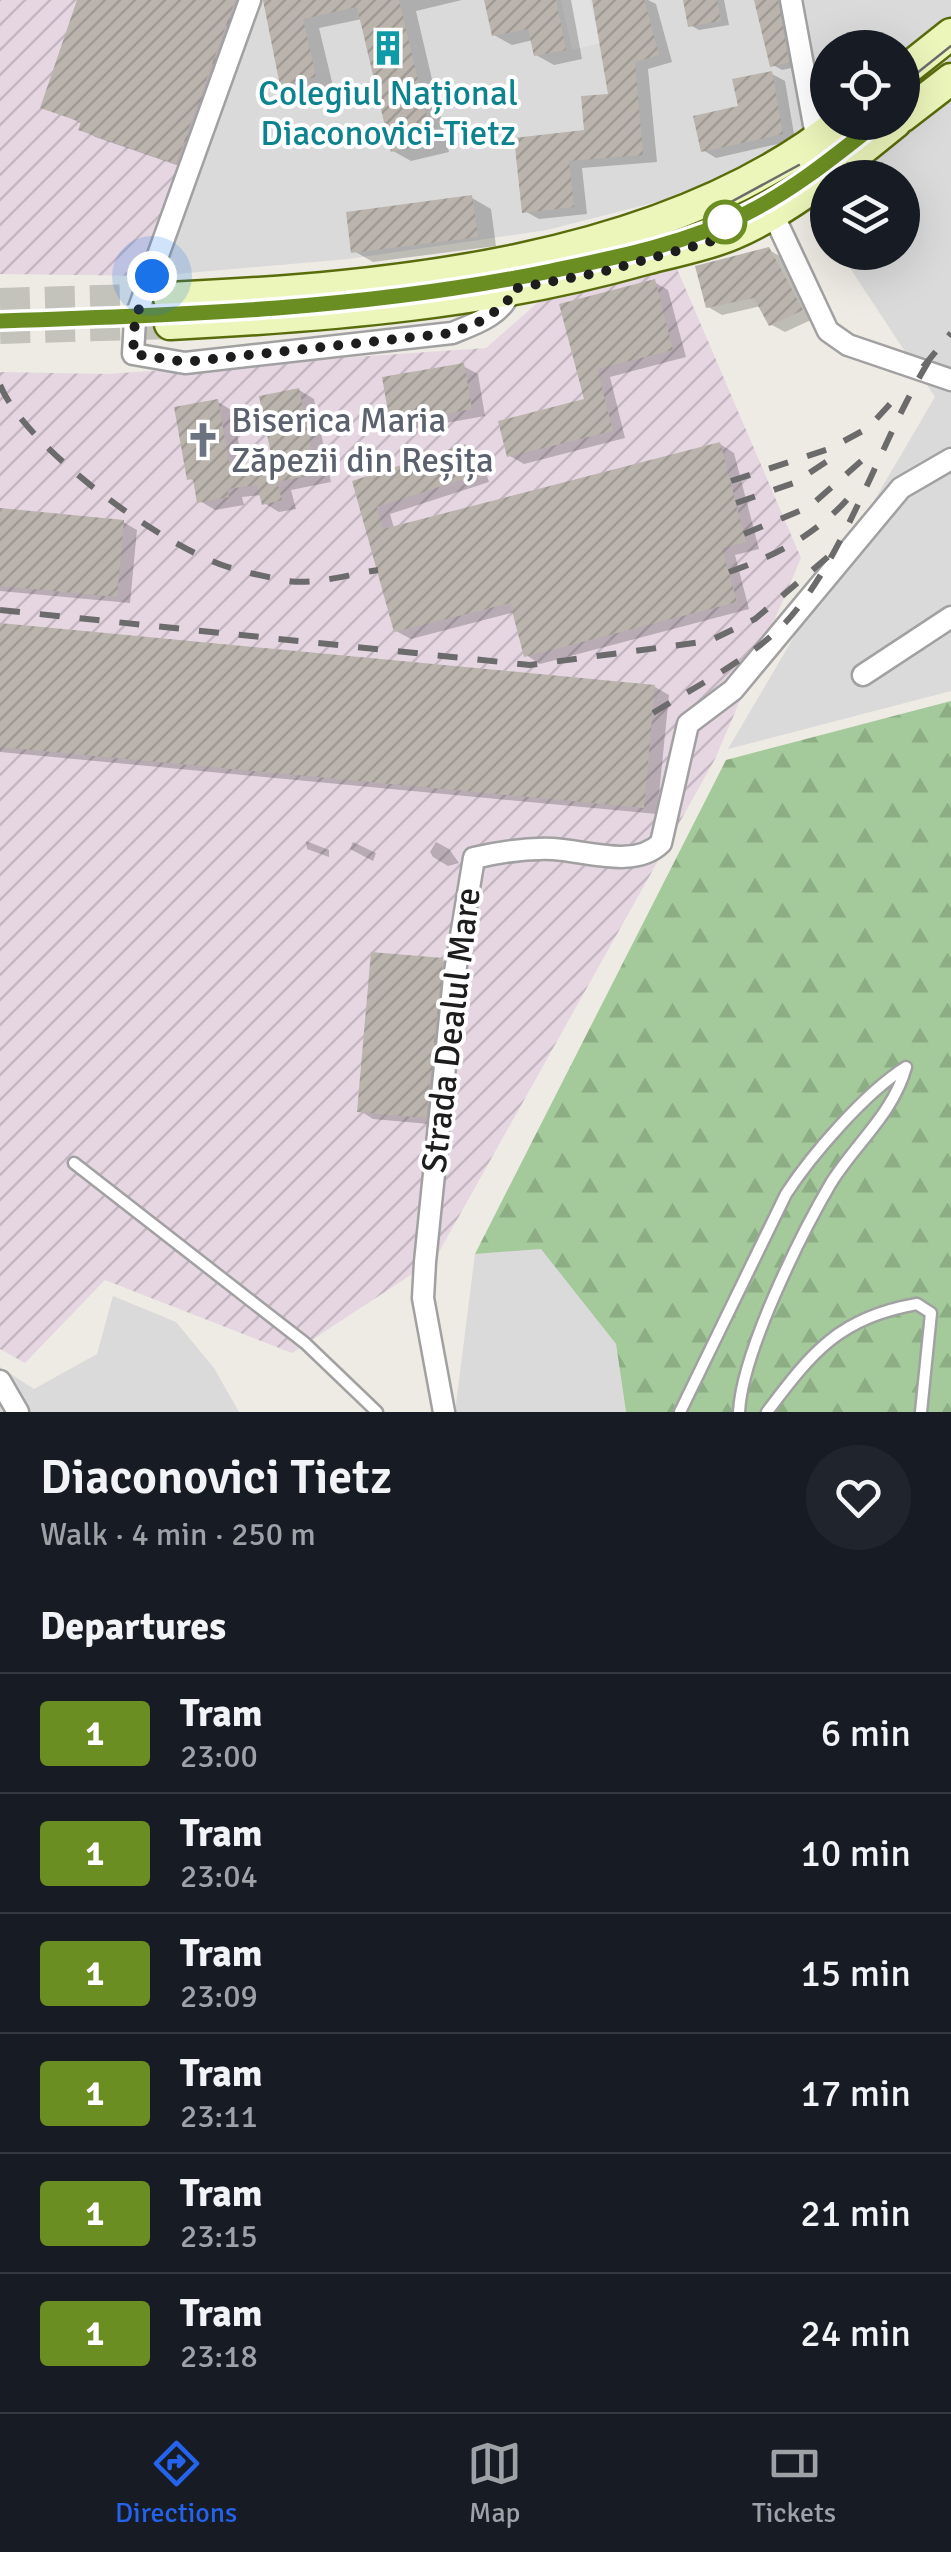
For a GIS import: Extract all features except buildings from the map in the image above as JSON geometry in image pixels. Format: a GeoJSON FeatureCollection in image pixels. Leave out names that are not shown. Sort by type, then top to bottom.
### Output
{"type":"FeatureCollection","features":[{"type":"Feature","properties":{"kind":"main road"},"geometry":{"type":"LineString","coordinates":[[920,59],[951,34]]}},
{"type":"Feature","properties":{"kind":"main road"},"geometry":{"type":"LineString","coordinates":[[920,104],[951,79]]}},
{"type":"Feature","properties":{"kind":"main road"},"geometry":{"type":"LineString","coordinates":[[815,140],[691,210],[609,238],[475,265],[169,311],[306,318],[602,272],[730,236],[773,214],[872,140]]}},
{"type":"Feature","properties":{"kind":"street"},"geometry":{"type":"LineString","coordinates":[[250,0],[135,319],[133,354],[185,362],[452,333],[486,319],[508,300],[512,289]]}},
{"type":"Feature","properties":{"kind":"street"},"geometry":{"type":"LineString","coordinates":[[791,0],[810,66]]}},
{"type":"Feature","properties":{"kind":"street"},"geometry":{"type":"LineString","coordinates":[[773,214],[828,331],[848,345],[951,380]]}},
{"type":"Feature","properties":{"kind":"street","name":"Strada Dealul Mare"},"geometry":{"type":"LineString","coordinates":[[444,1412],[423,1298],[454,978],[474,858],[498,852],[551,849],[636,857],[652,852],[661,843],[688,724],[733,690],[867,524],[902,488],[951,459]]}},
{"type":"Feature","properties":{"kind":"street"},"geometry":{"type":"LineString","coordinates":[[863,675],[951,617]]}},
{"type":"Feature","properties":{"kind":"street"},"geometry":{"type":"LineString","coordinates":[[0,1380],[18,1412]]}},
{"type":"Feature","properties":{"kind":"lane"},"geometry":{"type":"LineString","coordinates":[[680,1412],[797,1177],[879,1084],[906,1067],[900,1088],[833,1181],[804,1236],[753,1354],[739,1412]]}},
{"type":"Feature","properties":{"kind":"lane"},"geometry":{"type":"LineString","coordinates":[[74,1162],[305,1342],[377,1412]]}},
{"type":"Feature","properties":{"kind":"lane"},"geometry":{"type":"LineString","coordinates":[[768,1412],[800,1368],[852,1322],[917,1304],[931,1313],[932,1332],[922,1412]]}},
{"type":"Feature","properties":{"kind":"shaded area"},"geometry":{"type":"Polygon","coordinates":[[[0,0],[250,0],[152,276],[0,274],[0,0]]]}},
{"type":"Feature","properties":{"kind":"shaded area"},"geometry":{"type":"Polygon","coordinates":[[[250,0],[951,0],[951,691],[728,749],[935,397],[851,270],[920,270],[920,160],[810,160],[810,208],[784,169],[547,230],[348,259],[152,276],[250,0]]]}},
{"type":"Feature","properties":{"kind":"shaded area"},"geometry":{"type":"Polygon","coordinates":[[[561,0],[590,0],[600,43],[572,50],[561,0]]]}},
{"type":"Feature","properties":{"kind":"shaded area"},"geometry":{"type":"Polygon","coordinates":[[[674,262],[801,558],[715,759],[435,1259],[292,1353],[105,1280],[25,1363],[0,1349],[0,372],[107,374],[486,348],[544,297],[674,262]]]}},
{"type":"Feature","properties":{"kind":"shaded area"},"geometry":{"type":"Polygon","coordinates":[[[541,1248],[616,1344],[626,1412],[455,1412],[475,1254],[541,1248]]]}},
{"type":"Feature","properties":{"kind":"shaded area"},"geometry":{"type":"Polygon","coordinates":[[[113,1296],[176,1322],[214,1368],[239,1412],[0,1412],[0,1367],[34,1389],[97,1354],[113,1296]]]}},
{"type":"Feature","properties":{"kind":"green space"},"geometry":{"type":"Polygon","coordinates":[[[951,701],[951,1412],[626,1412],[616,1344],[541,1249],[475,1254],[726,760],[951,701]]]}},
{"type":"Feature","properties":{"kind":"tunnel"},"geometry":{"type":"LineString","coordinates":[[0,303],[169,298]]}},
{"type":"Feature","properties":{"kind":"tunnel"},"geometry":{"type":"LineString","coordinates":[[0,329],[170,324]]}},
{"type":"Feature","properties":{"kind":"tram line"},"geometry":{"type":"LineString","coordinates":[[920,71],[951,46]]}},
{"type":"Feature","properties":{"kind":"tram line"},"geometry":{"type":"LineString","coordinates":[[169,316],[412,295],[652,248],[700,233],[764,205],[855,140]]}},
{"type":"Feature","properties":{"kind":"tram line","name":"1"},"geometry":{"type":"LineString","coordinates":[[0,321],[315,308],[478,286],[624,256],[671,244],[746,213],[786,191],[855,140]]}},
{"type":"Feature","properties":{"kind":"tram line"},"geometry":{"type":"LineString","coordinates":[[707,215],[799,165]]}},
{"type":"Feature","properties":{"kind":"railway"},"geometry":{"type":"LineString","coordinates":[[923,367],[951,333]]}},
{"type":"Feature","properties":{"kind":"railway"},"geometry":{"type":"LineString","coordinates":[[653,713],[755,649],[785,623],[807,596],[845,531],[932,356]]}},
{"type":"Feature","properties":{"kind":"railway"},"geometry":{"type":"LineString","coordinates":[[0,385],[37,437],[66,465],[134,517],[200,556],[235,569],[299,582],[378,570]]}},
{"type":"Feature","properties":{"kind":"railway"},"geometry":{"type":"LineString","coordinates":[[731,481],[829,449],[868,428],[900,393]]}},
{"type":"Feature","properties":{"kind":"railway"},"geometry":{"type":"LineString","coordinates":[[744,534],[809,507],[876,448]]}},
{"type":"Feature","properties":{"kind":"railway"},"geometry":{"type":"LineString","coordinates":[[736,503],[794,483],[838,454]]}},
{"type":"Feature","properties":{"kind":"railway"},"geometry":{"type":"LineString","coordinates":[[729,572],[796,542],[852,494]]}},
{"type":"Feature","properties":{"kind":"railway"},"geometry":{"type":"LineString","coordinates":[[0,610],[530,665],[709,641],[755,619],[830,555]]}},
{"type":"Feature","properties":{"kind":"place","name":"Colegiul Național Diaconovici-Tietz"},"geometry":{"type":"Point","coordinates":[388,48]}},
{"type":"Feature","properties":{"kind":"place","name":"Biserica Maria Zăpezii din Reșița"},"geometry":{"type":"Point","coordinates":[203,440]}},
{"type":"Feature","properties":{"kind":"route"},"geometry":{"type":"LineString","coordinates":[[152,276],[135,319],[133,354],[185,362],[370,346],[452,333],[486,319],[508,300],[512,289],[602,272],[730,236],[725,222]]}}]}
